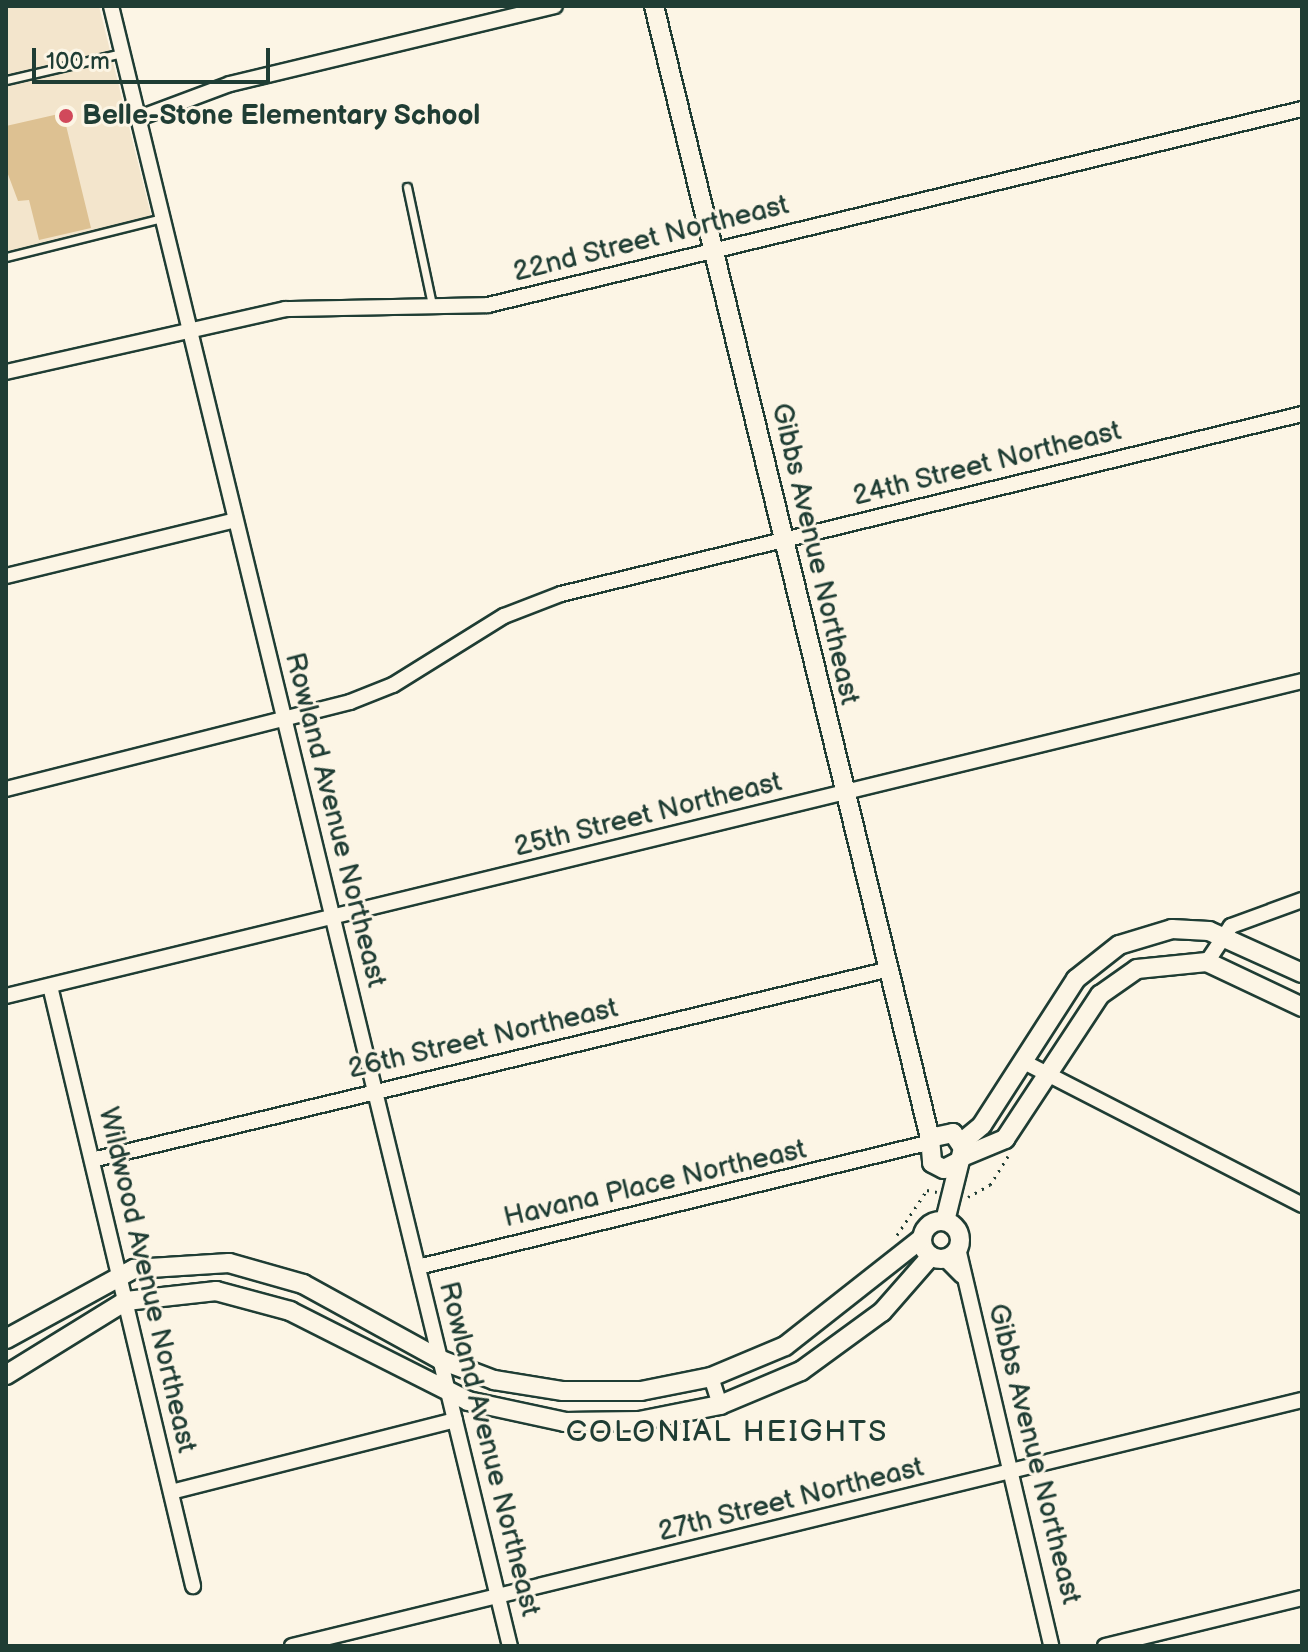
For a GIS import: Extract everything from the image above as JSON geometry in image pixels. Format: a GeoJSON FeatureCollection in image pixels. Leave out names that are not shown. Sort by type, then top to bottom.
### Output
{"type":"FeatureCollection","features":[{"type":"Feature","properties":{"kind":"street","name":"Rowland Avenue Northeast"},"geometry":{"type":"LineString","coordinates":[[111,6],[510,1646]]}},
{"type":"Feature","properties":{"kind":"street"},"geometry":{"type":"LineString","coordinates":[[139,118],[230,84],[555,6]]}},
{"type":"Feature","properties":{"kind":"street","name":"Gibbs Avenue Northeast"},"geometry":{"type":"LineString","coordinates":[[654,6],[886,970],[931,1142]]}},
{"type":"Feature","properties":{"kind":"street","name":"22nd Street Northeast"},"geometry":{"type":"LineString","coordinates":[[6,372],[285,309],[433,311],[488,305],[1302,109]]}},
{"type":"Feature","properties":{"kind":"street","name":"24th Street Northeast"},"geometry":{"type":"LineString","coordinates":[[6,789],[284,721],[393,685],[528,605],[1302,414]]}},
{"type":"Feature","properties":{"kind":"street"},"geometry":{"type":"LineString","coordinates":[[6,576],[235,520]]}},
{"type":"Feature","properties":{"kind":"street","name":"25th Street Northeast"},"geometry":{"type":"LineString","coordinates":[[6,996],[333,919],[1302,681]]}},
{"type":"Feature","properties":{"kind":"street"},"geometry":{"type":"LineString","coordinates":[[1207,962],[1220,934],[1256,913],[1302,900]]}},
{"type":"Feature","properties":{"kind":"street"},"geometry":{"type":"LineString","coordinates":[[6,1339],[120,1274],[182,1261],[247,1265],[303,1284],[441,1360],[500,1381],[563,1391],[622,1393],[711,1377],[819,1325],[939,1222],[958,1157],[979,1130],[1076,979],[1108,952],[1172,929],[1220,934],[1302,973]]}},
{"type":"Feature","properties":{"kind":"street"},"geometry":{"type":"LineString","coordinates":[[958,1157],[1005,1139],[1117,981],[1164,961],[1207,962],[1302,1007]]}},
{"type":"Feature","properties":{"kind":"street","name":"26th Street Northeast"},"geometry":{"type":"LineString","coordinates":[[92,1160],[886,970]]}},
{"type":"Feature","properties":{"kind":"street","name":"Wildwood Avenue Northeast"},"geometry":{"type":"LineString","coordinates":[[50,986],[193,1586]]}},
{"type":"Feature","properties":{"kind":"street"},"geometry":{"type":"LineString","coordinates":[[1024,1062],[1302,1205]]}},
{"type":"Feature","properties":{"kind":"street"},"geometry":{"type":"LineString","coordinates":[[931,1142],[958,1157]]}},
{"type":"Feature","properties":{"kind":"street"},"geometry":{"type":"LineString","coordinates":[[931,1142],[958,1157]]}},
{"type":"Feature","properties":{"kind":"street","name":"Havana Place Northeast"},"geometry":{"type":"LineString","coordinates":[[418,1267],[905,1151],[931,1142]]}},
{"type":"Feature","properties":{"kind":"street"},"geometry":{"type":"LineString","coordinates":[[6,1375],[126,1301],[189,1291],[259,1300],[449,1393],[517,1416],[578,1423],[639,1421],[720,1405],[787,1379],[835,1349],[882,1312],[944,1254],[959,1233],[939,1222]]}},
{"type":"Feature","properties":{"kind":"street"},"geometry":{"type":"LineString","coordinates":[[922,1238],[944,1254]]}},
{"type":"Feature","properties":{"kind":"street","name":"Gibbs Avenue Northeast"},"geometry":{"type":"LineString","coordinates":[[944,1254],[962,1276],[1051,1646]]}},
{"type":"Feature","properties":{"kind":"street"},"geometry":{"type":"LineString","coordinates":[[711,1377],[720,1405]]}},
{"type":"Feature","properties":{"kind":"street","name":"27th Street Northeast"},"geometry":{"type":"LineString","coordinates":[[292,1646],[1302,1400]]}},
{"type":"Feature","properties":{"kind":"street"},"geometry":{"type":"LineString","coordinates":[[171,1492],[455,1420]]}},
{"type":"Feature","properties":{"kind":"street"},"geometry":{"type":"LineString","coordinates":[[1105,1646],[1302,1598]]}},
{"type":"Feature","properties":{"kind":"lane"},"geometry":{"type":"LineString","coordinates":[[6,80],[122,53]]}},
{"type":"Feature","properties":{"kind":"lane"},"geometry":{"type":"LineString","coordinates":[[407,187],[433,311]]}},
{"type":"Feature","properties":{"kind":"lane"},"geometry":{"type":"LineString","coordinates":[[6,257],[163,218]]}},
{"type":"Feature","properties":{"kind":"path"},"geometry":{"type":"LineString","coordinates":[[888,1246],[927,1190]]}},
{"type":"Feature","properties":{"kind":"shaded area","name":"Belle-Stone Elementary School"},"geometry":{"type":"Polygon","coordinates":[[[6,6],[99,6],[154,227],[6,263],[6,6]]]}},
{"type":"Feature","properties":{"kind":"building","name":"Belle-Stone Elementary School"},"geometry":{"type":"Polygon","coordinates":[[[63,113],[91,228],[39,240],[29,200],[18,201],[6,169],[6,126],[63,113]]]}},
{"type":"Feature","properties":{"kind":"place","name":"Belle-Stone Elementary School"},"geometry":{"type":"Point","coordinates":[66,116]}},
{"type":"Feature","properties":{"kind":"district","name":"COLONIAL HEIGHTS"},"geometry":{"type":"Point","coordinates":[727,1432]}}]}
